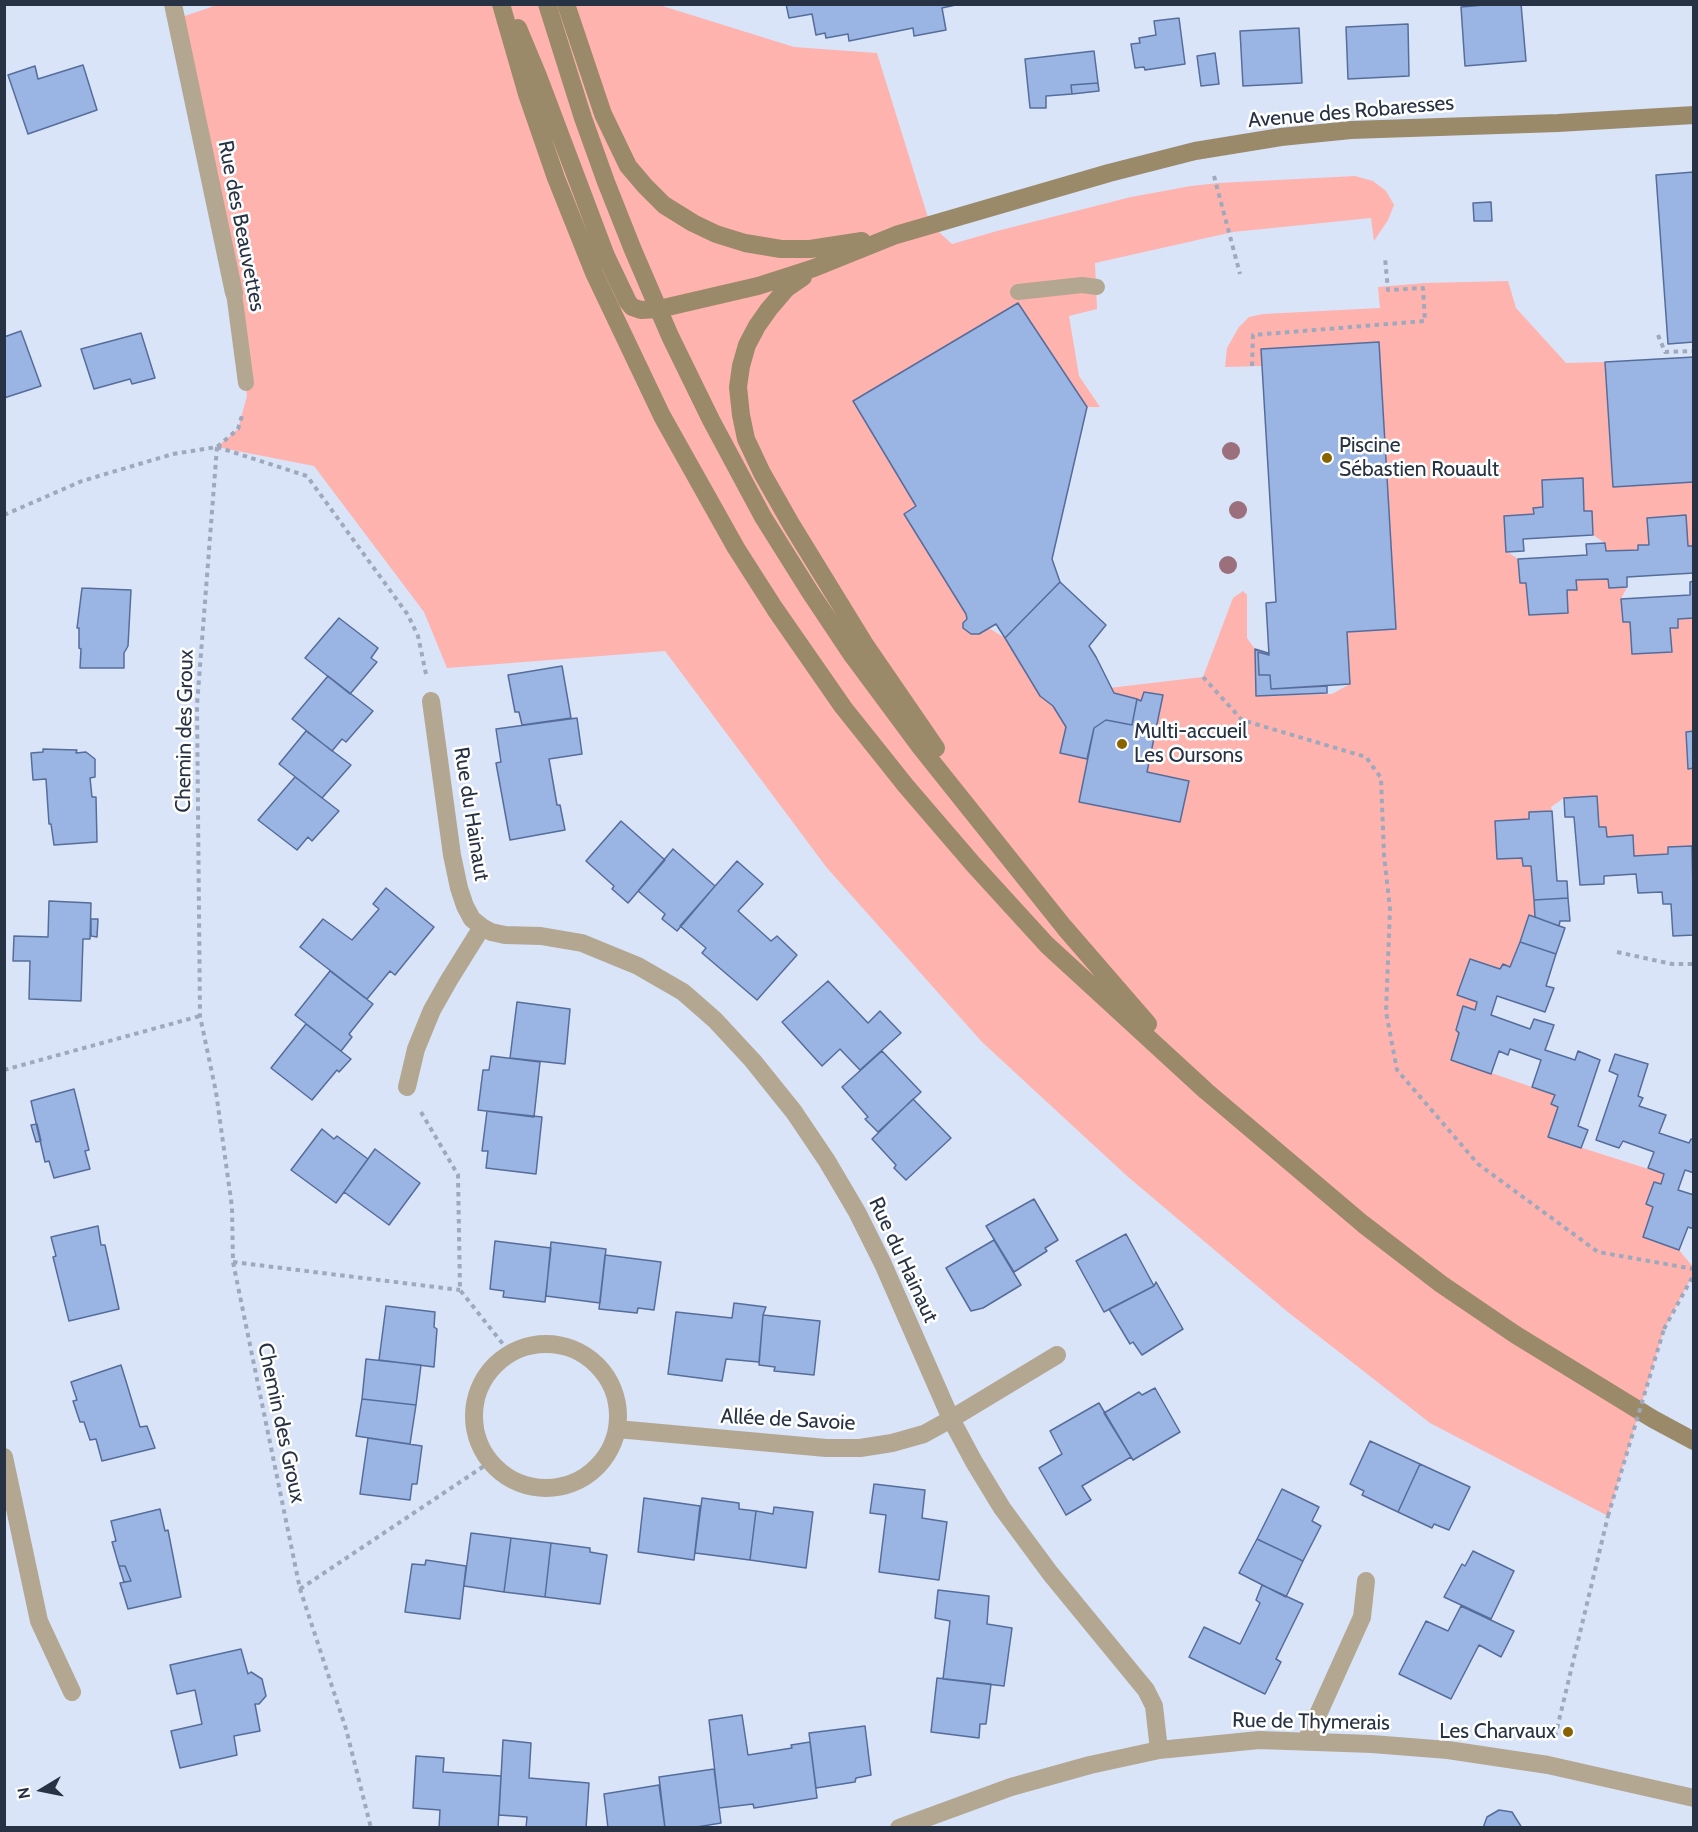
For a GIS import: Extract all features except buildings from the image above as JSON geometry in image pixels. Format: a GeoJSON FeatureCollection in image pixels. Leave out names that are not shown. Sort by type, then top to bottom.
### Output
{"type":"FeatureCollection","features":[{"type":"Feature","properties":{"kind":"main road"},"geometry":{"type":"LineString","coordinates":[[501,4],[556,178],[594,273],[662,416],[736,548],[775,609],[843,707],[906,786],[1047,945],[1206,1091],[1363,1224],[1441,1284],[1516,1335],[1653,1419],[1694,1441]]}},
{"type":"Feature","properties":{"kind":"main road"},"geometry":{"type":"LineString","coordinates":[[508,4],[538,76],[606,256],[632,307],[641,310],[659,309],[718,296],[814,268]]}},
{"type":"Feature","properties":{"kind":"main road"},"geometry":{"type":"LineString","coordinates":[[547,4],[606,182],[659,309],[711,420],[763,517],[852,655],[921,748],[1071,936],[1206,1091]]}},
{"type":"Feature","properties":{"kind":"main road"},"geometry":{"type":"LineString","coordinates":[[566,4],[603,114],[628,166],[664,205],[716,234],[745,243],[781,249],[810,249],[896,235]]}},
{"type":"Feature","properties":{"kind":"main road","name":"Avenue des Robaresses"},"geometry":{"type":"LineString","coordinates":[[814,268],[896,235],[1109,173],[1207,149],[1281,137],[1352,130],[1558,123],[1694,115]]}},
{"type":"Feature","properties":{"kind":"main road"},"geometry":{"type":"LineString","coordinates":[[814,268],[787,288],[757,326],[747,345],[738,387],[746,439],[791,524],[864,643],[1019,872]]}},
{"type":"Feature","properties":{"kind":"street","name":"Rue des Beauvettes"},"geometry":{"type":"LineString","coordinates":[[173,4],[234,293]]}},
{"type":"Feature","properties":{"kind":"street","name":"Rue du Hainaut"},"geometry":{"type":"LineString","coordinates":[[431,701],[452,855],[459,888],[472,919],[491,932],[505,935],[541,936],[582,943],[638,966],[683,992],[715,1020],[753,1061],[827,1161],[857,1212],[883,1264],[951,1419],[1002,1508],[1050,1573],[1146,1690],[1154,1706],[1159,1750]]}},
{"type":"Feature","properties":{"kind":"street"},"geometry":{"type":"LineString","coordinates":[[407,1087],[416,1049],[432,1010],[482,927]]}},
{"type":"Feature","properties":{"kind":"street"},"geometry":{"type":"LineString","coordinates":[[533,1345],[555,1345],[578,1352],[597,1365],[610,1384],[618,1406],[617,1429],[609,1452],[594,1470],[574,1482],[552,1488],[529,1487],[507,1477],[490,1461],[478,1440],[474,1415],[479,1391],[491,1369],[510,1353],[533,1345]]}},
{"type":"Feature","properties":{"kind":"street","name":"Allée de Savoie"},"geometry":{"type":"LineString","coordinates":[[617,1429],[826,1448],[860,1448],[892,1443],[924,1434],[1057,1355]]}},
{"type":"Feature","properties":{"kind":"street"},"geometry":{"type":"LineString","coordinates":[[6,1469],[39,1621],[72,1692]]}},
{"type":"Feature","properties":{"kind":"street"},"geometry":{"type":"LineString","coordinates":[[1306,1741],[1362,1617],[1366,1581]]}},
{"type":"Feature","properties":{"kind":"street","name":"Rue de Thymerais"},"geometry":{"type":"LineString","coordinates":[[899,1827],[1011,1787],[1090,1766],[1159,1750],[1259,1740],[1372,1744],[1448,1750],[1548,1765],[1694,1798]]}},
{"type":"Feature","properties":{"kind":"lane"},"geometry":{"type":"LineString","coordinates":[[1018,292],[1036,288],[1082,285],[1097,287]]}},
{"type":"Feature","properties":{"kind":"lane","name":"Rue des Beauvettes"},"geometry":{"type":"LineString","coordinates":[[234,293],[246,383]]}},
{"type":"Feature","properties":{"kind":"path"},"geometry":{"type":"LineString","coordinates":[[1207,149],[1240,274]]}},
{"type":"Feature","properties":{"kind":"path"},"geometry":{"type":"LineString","coordinates":[[1252,366],[1254,335],[1425,321],[1423,288],[1388,290],[1385,258]]}},
{"type":"Feature","properties":{"kind":"path"},"geometry":{"type":"LineString","coordinates":[[1659,335],[1665,352],[1694,351]]}},
{"type":"Feature","properties":{"kind":"path"},"geometry":{"type":"LineString","coordinates":[[217,447],[238,429],[248,396],[246,383]]}},
{"type":"Feature","properties":{"kind":"path"},"geometry":{"type":"LineString","coordinates":[[4,515],[82,481],[173,454],[217,447],[307,476],[408,615],[418,636],[431,701]]}},
{"type":"Feature","properties":{"kind":"path","name":"Chemin des Groux"},"geometry":{"type":"LineString","coordinates":[[217,447],[197,705],[200,1016],[216,1092],[232,1207],[233,1262],[300,1588],[346,1730],[371,1827]]}},
{"type":"Feature","properties":{"kind":"path"},"geometry":{"type":"LineString","coordinates":[[1203,677],[1242,720],[1366,757],[1381,778],[1384,855],[1390,909],[1386,1012],[1397,1070],[1478,1164],[1598,1252],[1694,1269]]}},
{"type":"Feature","properties":{"kind":"path"},"geometry":{"type":"LineString","coordinates":[[1617,952],[1672,964],[1694,964]]}},
{"type":"Feature","properties":{"kind":"path"},"geometry":{"type":"LineString","coordinates":[[4,1070],[200,1016]]}},
{"type":"Feature","properties":{"kind":"path"},"geometry":{"type":"LineString","coordinates":[[407,1087],[458,1175],[460,1290],[510,1353]]}},
{"type":"Feature","properties":{"kind":"path"},"geometry":{"type":"LineString","coordinates":[[233,1262],[460,1290]]}},
{"type":"Feature","properties":{"kind":"path"},"geometry":{"type":"LineString","coordinates":[[1548,1765],[1608,1516],[1664,1329],[1694,1274]]}},
{"type":"Feature","properties":{"kind":"path"},"geometry":{"type":"LineString","coordinates":[[300,1588],[490,1461]]}},
{"type":"Feature","properties":{"kind":"shaded area"},"geometry":{"type":"Polygon","coordinates":[[[220,4],[656,4],[794,47],[877,53],[930,224],[952,244],[1131,197],[1191,186],[1355,176],[1373,181],[1386,191],[1394,205],[1388,220],[1374,241],[1371,218],[1233,232],[1095,263],[1097,309],[1069,316],[1079,376],[1100,407],[1087,407],[1018,303],[854,400],[916,506],[904,514],[966,614],[1005,638],[1040,696],[1203,677],[1233,598],[1243,591],[1247,595],[1247,638],[1255,649],[1257,696],[1332,694],[1350,684],[1347,632],[1262,366],[1225,367],[1227,348],[1239,327],[1249,317],[1263,314],[1380,308],[1378,287],[1425,283],[1508,281],[1516,308],[1566,363],[1605,362],[1613,487],[1693,482],[1693,546],[1688,546],[1686,515],[1647,518],[1649,545],[1638,545],[1638,550],[1606,551],[1605,543],[1593,535],[1592,511],[1584,511],[1582,478],[1542,480],[1543,507],[1533,508],[1534,514],[1505,516],[1506,551],[1518,559],[1520,583],[1526,583],[1529,615],[1568,613],[1567,590],[1577,590],[1576,580],[1608,579],[1627,587],[1621,599],[1622,620],[1630,622],[1632,654],[1672,652],[1670,628],[1678,627],[1678,619],[1693,618],[1693,731],[1686,732],[1688,768],[1693,768],[1693,848],[1692,846],[1668,847],[1668,854],[1634,856],[1633,835],[1607,837],[1599,827],[1597,796],[1564,798],[1551,807],[1552,811],[1529,812],[1529,819],[1498,859],[1522,858],[1523,866],[1531,866],[1535,917],[1529,915],[1510,967],[1503,964],[1477,1002],[1475,1010],[1463,1007],[1456,1030],[1459,1033],[1451,1059],[1555,1095],[1552,1104],[1558,1107],[1548,1137],[1664,1174],[1661,1184],[1654,1182],[1646,1204],[1653,1207],[1644,1234],[1679,1250],[1693,1267],[1693,1274],[1664,1329],[1608,1516],[1430,1423],[1289,1313],[1127,1176],[982,1042],[827,868],[665,651],[447,668],[424,612],[314,466],[217,447],[238,429],[247,396],[234,293],[176,19],[220,4]]]}},
{"type":"Feature","properties":{"kind":"place","name":"Piscine Sébastien Rouault"},"geometry":{"type":"Point","coordinates":[1327,458]}},
{"type":"Feature","properties":{"kind":"place","name":"Multi-accueil Les Oursons"},"geometry":{"type":"Point","coordinates":[1122,744]}},
{"type":"Feature","properties":{"kind":"place","name":"Les Charvaux"},"geometry":{"type":"Point","coordinates":[1568,1732]}}]}
